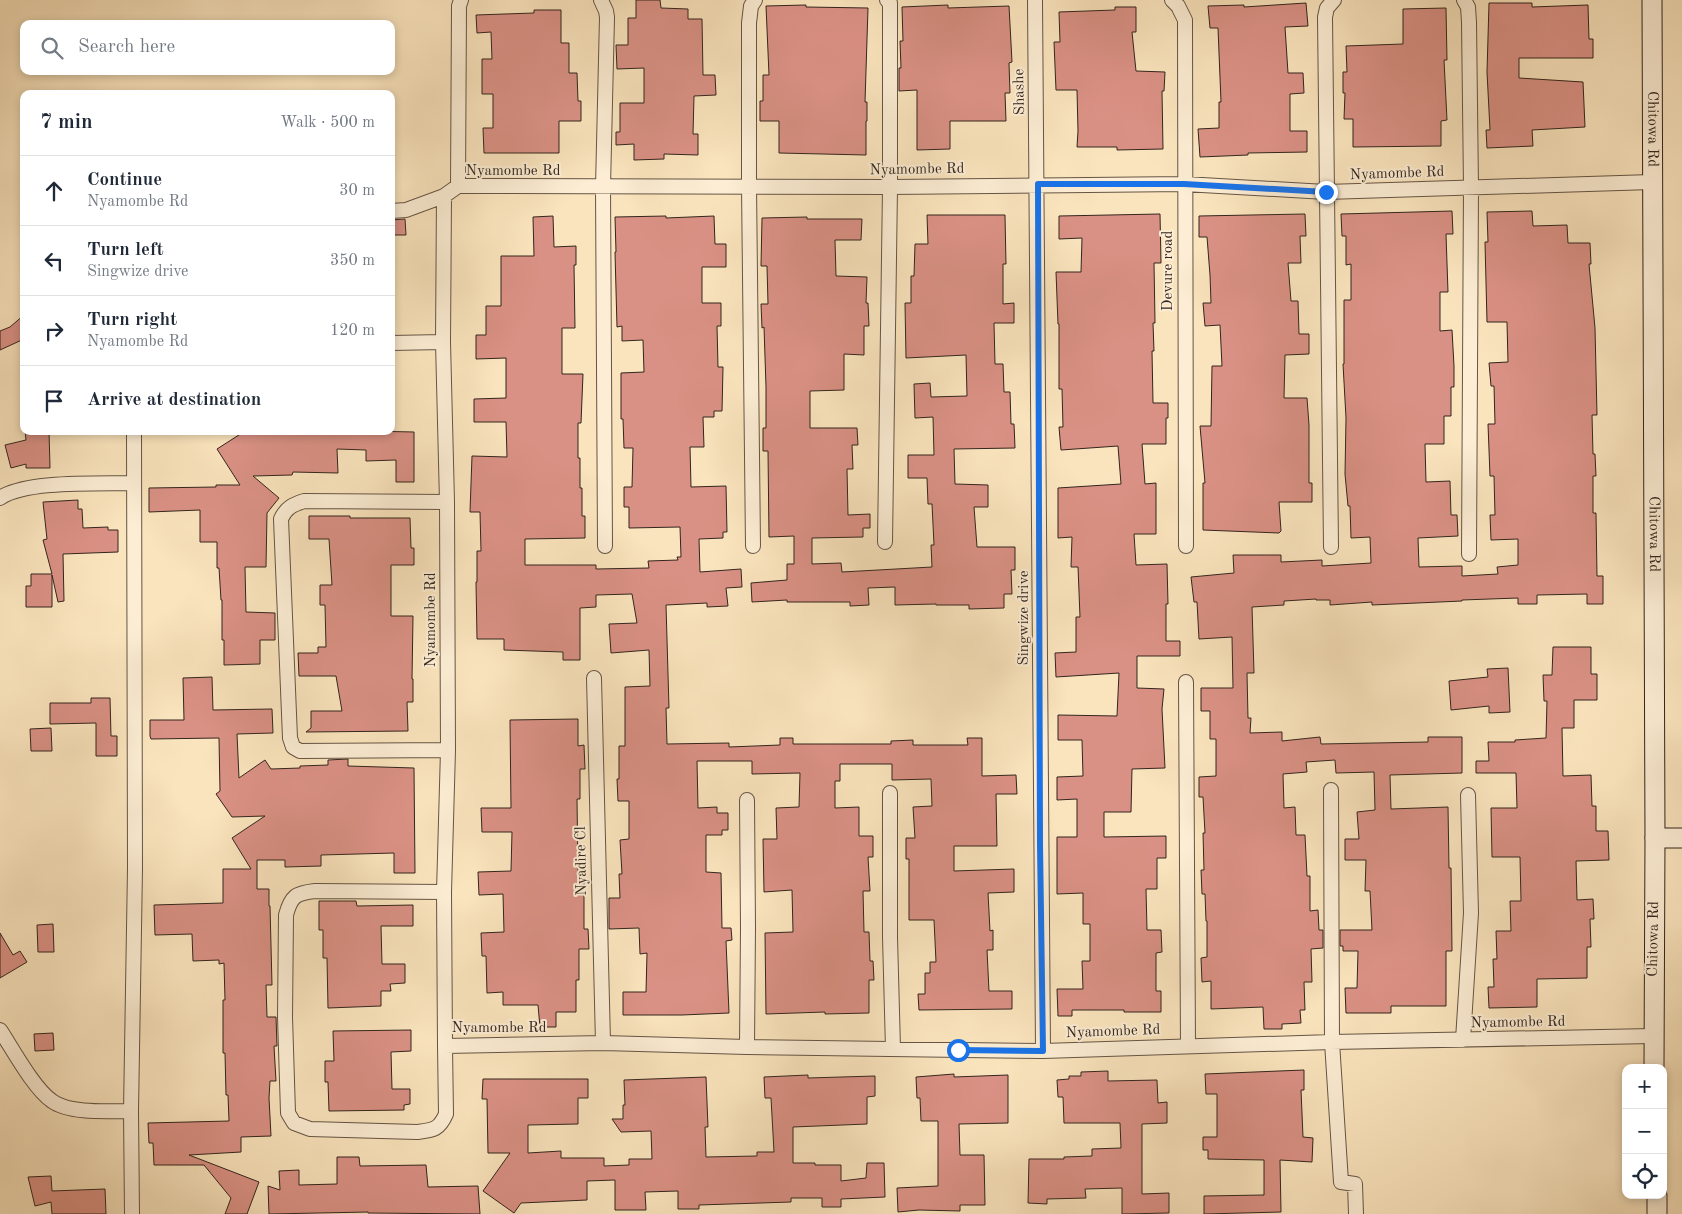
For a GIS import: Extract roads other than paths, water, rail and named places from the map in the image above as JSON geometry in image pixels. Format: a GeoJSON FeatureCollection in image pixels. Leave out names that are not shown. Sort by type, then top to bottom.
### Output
{"type":"FeatureCollection","features":[{"type":"Feature","properties":{"kind":"street"},"geometry":{"type":"LineString","coordinates":[[458,186],[459,6],[461,0]]}},
{"type":"Feature","properties":{"kind":"street"},"geometry":{"type":"LineString","coordinates":[[601,0],[607,17],[603,187],[605,546]]}},
{"type":"Feature","properties":{"kind":"street"},"geometry":{"type":"LineString","coordinates":[[753,546],[749,23],[751,6],[755,0]]}},
{"type":"Feature","properties":{"kind":"street"},"geometry":{"type":"LineString","coordinates":[[885,542],[890,187],[890,3],[887,0]]}},
{"type":"Feature","properties":{"kind":"street","name":"Shashe"},"geometry":{"type":"LineString","coordinates":[[1035,0],[1038,184]]}},
{"type":"Feature","properties":{"kind":"street","name":"Devure road"},"geometry":{"type":"LineString","coordinates":[[1172,0],[1178,6],[1185,20],[1186,546]]}},
{"type":"Feature","properties":{"kind":"street"},"geometry":{"type":"LineString","coordinates":[[1331,547],[1325,17],[1327,8],[1334,0]]}},
{"type":"Feature","properties":{"kind":"street"},"geometry":{"type":"LineString","coordinates":[[1464,0],[1468,7],[1470,22],[1469,554]]}},
{"type":"Feature","properties":{"kind":"street","name":"Chitowa Rd"},"geometry":{"type":"LineString","coordinates":[[1652,0],[1655,838],[1654,1064]]}},
{"type":"Feature","properties":{"kind":"street","name":"Nyamombe Rd"},"geometry":{"type":"LineString","coordinates":[[1652,182],[1326,192],[1184,184],[890,187],[458,186],[444,196],[443,342],[447,502],[448,750],[444,892],[445,1046],[603,1043],[1043,1051],[1332,1042],[1653,1036]]}},
{"type":"Feature","properties":{"kind":"street","name":"Singwize drive"},"geometry":{"type":"LineString","coordinates":[[1038,184],[1040,845],[1043,1051]]}},
{"type":"Feature","properties":{"kind":"street"},"geometry":{"type":"LineString","coordinates":[[395,211],[406,210],[444,196]]}},
{"type":"Feature","properties":{"kind":"street"},"geometry":{"type":"LineString","coordinates":[[395,344],[443,342]]}},
{"type":"Feature","properties":{"kind":"street"},"geometry":{"type":"LineString","coordinates":[[132,1214],[131,1111],[135,868],[134,435]]}},
{"type":"Feature","properties":{"kind":"street"},"geometry":{"type":"LineString","coordinates":[[0,498],[21,490],[44,486],[134,483]]}},
{"type":"Feature","properties":{"kind":"street"},"geometry":{"type":"LineString","coordinates":[[447,502],[304,501],[294,504],[285,510],[282,519],[290,738],[293,746],[300,751],[448,750]]}},
{"type":"Feature","properties":{"kind":"street","name":"Nyadire Cl"},"geometry":{"type":"LineString","coordinates":[[594,678],[603,1043]]}},
{"type":"Feature","properties":{"kind":"street"},"geometry":{"type":"LineString","coordinates":[[1186,682],[1188,1046]]}},
{"type":"Feature","properties":{"kind":"street"},"geometry":{"type":"LineString","coordinates":[[1331,790],[1332,1042],[1341,1182],[1355,1184],[1356,1214]]}},
{"type":"Feature","properties":{"kind":"street"},"geometry":{"type":"LineString","coordinates":[[890,793],[890,937],[893,1049]]}},
{"type":"Feature","properties":{"kind":"street"},"geometry":{"type":"LineString","coordinates":[[1463,1040],[1471,914],[1468,795]]}},
{"type":"Feature","properties":{"kind":"street"},"geometry":{"type":"LineString","coordinates":[[746,800],[747,1047]]}},
{"type":"Feature","properties":{"kind":"street"},"geometry":{"type":"LineString","coordinates":[[1655,838],[1682,838]]}},
{"type":"Feature","properties":{"kind":"street"},"geometry":{"type":"LineString","coordinates":[[444,892],[315,891],[300,892],[290,901],[286,915],[285,1017],[288,1113],[294,1123],[310,1129],[417,1132],[433,1130],[442,1124],[446,1114],[445,1046]]}},
{"type":"Feature","properties":{"kind":"street"},"geometry":{"type":"LineString","coordinates":[[0,1030],[41,1092],[52,1102],[65,1107],[86,1110],[131,1111]]}},
{"type":"Feature","properties":{"kind":"street"},"geometry":{"type":"LineString","coordinates":[[1657,1199],[1657,1214]]}}]}
